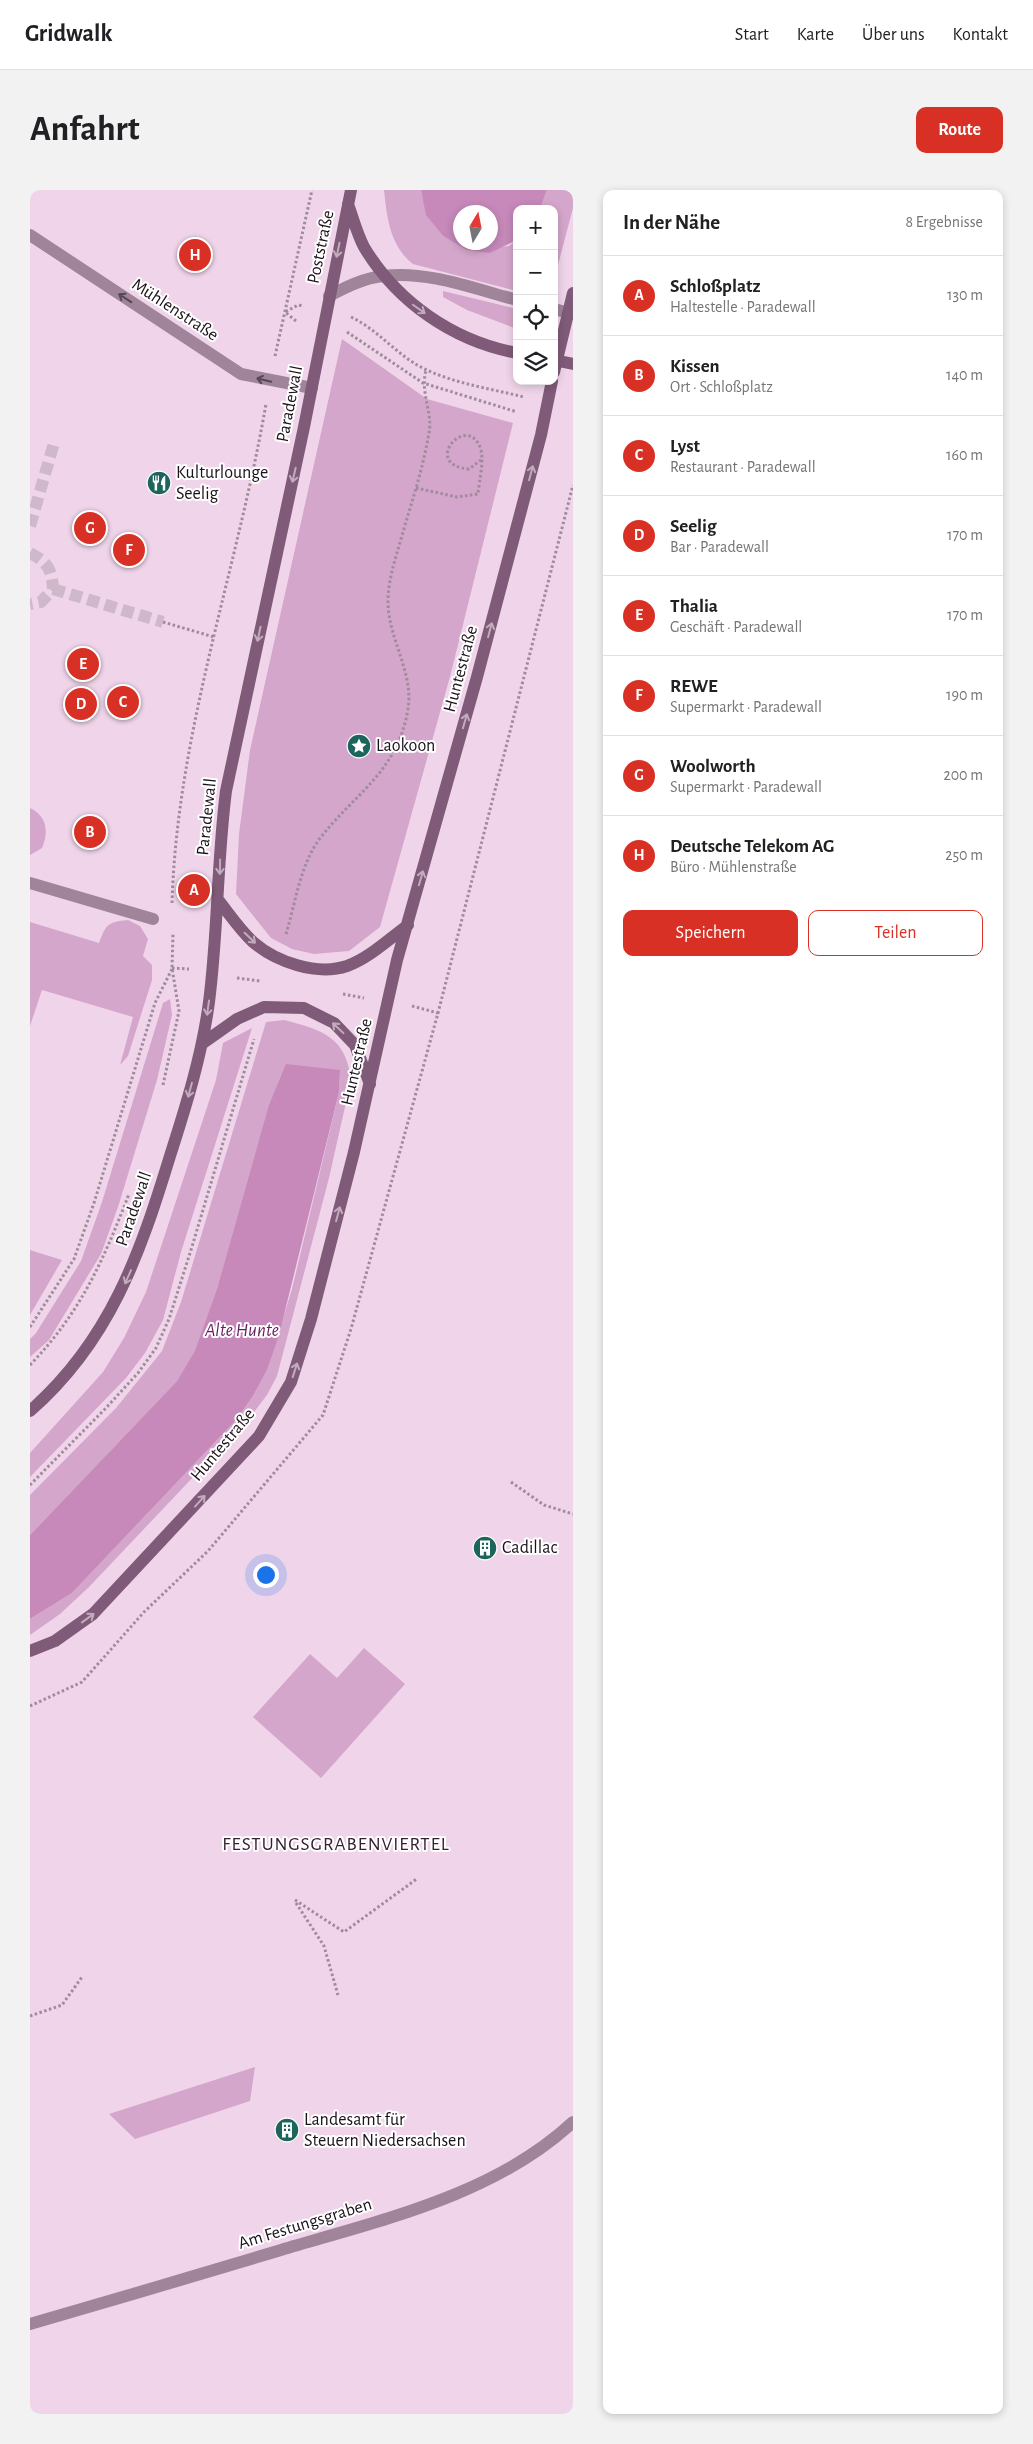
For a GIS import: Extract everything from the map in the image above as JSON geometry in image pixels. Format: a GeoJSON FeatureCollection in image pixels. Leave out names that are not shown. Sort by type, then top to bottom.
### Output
{"type":"FeatureCollection","features":[{"type":"Feature","properties":{"kind":"street","name":"Poststraße"},"geometry":{"type":"LineString","coordinates":[[326,311],[351,190]]}},
{"type":"Feature","properties":{"kind":"street"},"geometry":{"type":"LineString","coordinates":[[348,204],[363,245],[383,276],[413,306],[435,320],[467,336],[513,352]]}},
{"type":"Feature","properties":{"kind":"street","name":"Mühlenstraße"},"geometry":{"type":"LineString","coordinates":[[30,235],[241,374],[312,388]]}},
{"type":"Feature","properties":{"kind":"street"},"geometry":{"type":"LineString","coordinates":[[329,296],[354,284],[383,276],[434,279],[513,299]]}},
{"type":"Feature","properties":{"kind":"street"},"geometry":{"type":"LineString","coordinates":[[558,354],[570,313],[573,293]]}},
{"type":"Feature","properties":{"kind":"street","name":"Paradewall"},"geometry":{"type":"LineString","coordinates":[[30,1411],[52,1392],[92,1344],[126,1282],[146,1232],[179,1129],[203,1043],[211,989],[219,900],[220,834],[234,748],[312,388],[326,311]]}},
{"type":"Feature","properties":{"kind":"street"},"geometry":{"type":"LineString","coordinates":[[558,364],[573,364]]}},
{"type":"Feature","properties":{"kind":"street","name":"Huntestraße"},"geometry":{"type":"LineString","coordinates":[[30,1651],[48,1645],[93,1614],[259,1436],[291,1382],[313,1310],[370,1084],[397,960],[478,677],[541,435],[551,385]]}},
{"type":"Feature","properties":{"kind":"street"},"geometry":{"type":"LineString","coordinates":[[30,883],[152,919]]}},
{"type":"Feature","properties":{"kind":"street"},"geometry":{"type":"LineString","coordinates":[[219,900],[254,943],[279,958],[311,968],[346,966],[364,957],[408,925]]}},
{"type":"Feature","properties":{"kind":"street"},"geometry":{"type":"LineString","coordinates":[[203,1043],[237,1019],[264,1007],[304,1008],[334,1024],[355,1045],[370,1084]]}},
{"type":"Feature","properties":{"kind":"street"},"geometry":{"type":"LineString","coordinates":[[30,1657],[48,1645]]}},
{"type":"Feature","properties":{"kind":"street","name":"Am Festungsgraben"},"geometry":{"type":"LineString","coordinates":[[30,2324],[318,2239],[462,2192],[521,2161],[573,2122]]}},
{"type":"Feature","properties":{"kind":"path"},"geometry":{"type":"LineString","coordinates":[[172,910],[173,855],[194,727],[254,476],[270,381],[312,190]]}},
{"type":"Feature","properties":{"kind":"path"},"geometry":{"type":"LineString","coordinates":[[285,312],[298,305]]}},
{"type":"Feature","properties":{"kind":"path"},"geometry":{"type":"LineString","coordinates":[[285,312],[296,321]]}},
{"type":"Feature","properties":{"kind":"path"},"geometry":{"type":"LineString","coordinates":[[346,315],[363,322],[392,347],[426,370],[522,396]]}},
{"type":"Feature","properties":{"kind":"path"},"geometry":{"type":"LineString","coordinates":[[342,330],[356,336],[384,358],[423,383],[517,412]]}},
{"type":"Feature","properties":{"kind":"path"},"geometry":{"type":"LineString","coordinates":[[286,936],[306,866],[317,842],[371,785],[393,754],[403,732],[409,708],[409,690],[390,623],[388,602],[390,577],[416,488],[430,431],[423,383],[426,370]]}},
{"type":"Feature","properties":{"kind":"path"},"geometry":{"type":"LineString","coordinates":[[416,488],[457,498],[478,494],[481,460],[481,449],[476,440],[469,436],[460,436],[453,440],[448,447],[450,462],[457,468],[469,469],[481,460]]}},
{"type":"Feature","properties":{"kind":"path"},"geometry":{"type":"LineString","coordinates":[[162,622],[214,637]]}},
{"type":"Feature","properties":{"kind":"path"},"geometry":{"type":"LineString","coordinates":[[160,1094],[179,1011],[172,968],[173,932]]}},
{"type":"Feature","properties":{"kind":"path"},"geometry":{"type":"LineString","coordinates":[[172,968],[193,970]]}},
{"type":"Feature","properties":{"kind":"path"},"geometry":{"type":"LineString","coordinates":[[30,1327],[74,1259],[94,1203],[155,1003],[172,968]]}},
{"type":"Feature","properties":{"kind":"path"},"geometry":{"type":"LineString","coordinates":[[409,1006],[438,1013]]}},
{"type":"Feature","properties":{"kind":"path"},"geometry":{"type":"LineString","coordinates":[[30,1485],[105,1409],[138,1373],[156,1348],[169,1319],[183,1276],[256,1033]]}},
{"type":"Feature","properties":{"kind":"path"},"geometry":{"type":"LineString","coordinates":[[30,1365],[52,1342],[91,1284],[109,1248],[132,1187]]}},
{"type":"Feature","properties":{"kind":"path"},"geometry":{"type":"LineString","coordinates":[[512,1482],[544,1505],[573,1514]]}},
{"type":"Feature","properties":{"kind":"path"},"geometry":{"type":"LineString","coordinates":[[338,1995],[324,1946],[295,1900],[344,1932],[418,1878]]}},
{"type":"Feature","properties":{"kind":"path"},"geometry":{"type":"LineString","coordinates":[[30,2016],[62,2005],[82,1976]]}},
{"type":"Feature","properties":{"kind":"shaded area"},"geometry":{"type":"Polygon","coordinates":[[[384,190],[421,190],[427,215],[443,236],[453,242],[453,250],[498,250],[498,247],[509,246],[513,243],[513,290],[413,264],[399,249],[391,231],[384,190]]]}},
{"type":"Feature","properties":{"kind":"shaded area"},"geometry":{"type":"Polygon","coordinates":[[[547,190],[573,190],[573,208],[558,265],[558,205],[541,205],[547,190]]]}},
{"type":"Feature","properties":{"kind":"shaded area"},"geometry":{"type":"Polygon","coordinates":[[[443,291],[513,308],[513,327],[467,310],[443,297],[443,291]]]}},
{"type":"Feature","properties":{"kind":"shaded area"},"geometry":{"type":"Polygon","coordinates":[[[342,339],[427,399],[513,423],[451,673],[380,927],[349,951],[314,954],[292,949],[271,938],[236,894],[239,834],[250,750],[342,339]]]}},
{"type":"Feature","properties":{"kind":"shaded area"},"geometry":{"type":"Polygon","coordinates":[[[30,808],[40,815],[46,830],[42,848],[30,855],[30,808]]]}},
{"type":"Feature","properties":{"kind":"shaded area"},"geometry":{"type":"Polygon","coordinates":[[[128,920],[140,926],[148,939],[143,956],[152,965],[152,980],[128,1056],[120,1065],[133,1017],[42,990],[30,1026],[30,922],[99,943],[106,928],[111,923],[128,920]]]}},
{"type":"Feature","properties":{"kind":"shaded area"},"geometry":{"type":"Polygon","coordinates":[[[170,999],[172,1015],[157,1080],[118,1207],[101,1254],[49,1340],[30,1357],[30,1339],[36,1333],[81,1261],[102,1202],[163,1003],[170,999]]]}},
{"type":"Feature","properties":{"kind":"shaded area"},"geometry":{"type":"Polygon","coordinates":[[[284,1020],[321,1032],[338,1045],[344,1054],[351,1080],[329,1178],[277,1376],[267,1395],[251,1416],[89,1587],[60,1614],[30,1635],[30,1619],[72,1593],[236,1420],[253,1396],[267,1370],[292,1289],[339,1092],[340,1070],[218,1286],[196,1351],[177,1381],[30,1535],[30,1495],[116,1408],[162,1351],[181,1302],[266,1022],[284,1020]]]}},
{"type":"Feature","properties":{"kind":"shaded area"},"geometry":{"type":"Polygon","coordinates":[[[252,1028],[181,1252],[163,1320],[145,1353],[126,1378],[30,1477],[30,1453],[103,1372],[124,1338],[146,1292],[216,1080],[223,1043],[252,1028]]]}},
{"type":"Feature","properties":{"kind":"shaded area"},"geometry":{"type":"Polygon","coordinates":[[[30,1250],[62,1260],[30,1315],[30,1250]]]}},
{"type":"Feature","properties":{"kind":"shaded area"},"geometry":{"type":"Polygon","coordinates":[[[364,1648],[405,1684],[321,1778],[253,1717],[310,1654],[337,1678],[364,1648]]]}},
{"type":"Feature","properties":{"kind":"shaded area"},"geometry":{"type":"Polygon","coordinates":[[[255,2067],[250,2101],[135,2139],[109,2114],[255,2067]]]}},
{"type":"Feature","properties":{"kind":"water"},"geometry":{"type":"Polygon","coordinates":[[[421,190],[547,190],[541,205],[513,205],[513,242],[498,249],[498,205],[453,205],[453,242],[443,236],[426,215],[421,190]]]}},
{"type":"Feature","properties":{"kind":"water"},"geometry":{"type":"Polygon","coordinates":[[[466,250],[496,250],[490,253],[466,250]]]}},
{"type":"Feature","properties":{"kind":"water","name":"Alte Hunte"},"geometry":{"type":"Polygon","coordinates":[[[286,1064],[340,1070],[339,1092],[279,1335],[267,1370],[253,1396],[236,1420],[72,1593],[30,1619],[30,1535],[177,1381],[195,1351],[218,1286],[269,1105],[286,1064]]]}},
{"type":"Feature","properties":{"kind":"tunnel"},"geometry":{"type":"LineString","coordinates":[[30,526],[54,443]]}},
{"type":"Feature","properties":{"kind":"tunnel"},"geometry":{"type":"LineString","coordinates":[[30,553],[48,567],[52,577],[53,589],[41,602],[30,604]]}},
{"type":"Feature","properties":{"kind":"tunnel"},"geometry":{"type":"LineString","coordinates":[[53,589],[163,622]]}},
{"type":"Feature","properties":{"kind":"place","name":"Deutsche Telekom AG"},"geometry":{"type":"Point","coordinates":[195,255]}},
{"type":"Feature","properties":{"kind":"place","name":"Kulturlounge Seelig"},"geometry":{"type":"Point","coordinates":[159,483]}},
{"type":"Feature","properties":{"kind":"place","name":"Woolworth"},"geometry":{"type":"Point","coordinates":[90,528]}},
{"type":"Feature","properties":{"kind":"place","name":"REWE"},"geometry":{"type":"Point","coordinates":[129,550]}},
{"type":"Feature","properties":{"kind":"place","name":"Thalia"},"geometry":{"type":"Point","coordinates":[83,664]}},
{"type":"Feature","properties":{"kind":"place","name":"Lyst"},"geometry":{"type":"Point","coordinates":[123,702]}},
{"type":"Feature","properties":{"kind":"place","name":"Seelig"},"geometry":{"type":"Point","coordinates":[81,704]}},
{"type":"Feature","properties":{"kind":"place","name":"Laokoon"},"geometry":{"type":"Point","coordinates":[359,746]}},
{"type":"Feature","properties":{"kind":"place","name":"Kissen"},"geometry":{"type":"Point","coordinates":[90,832]}},
{"type":"Feature","properties":{"kind":"place","name":"Schloßplatz"},"geometry":{"type":"Point","coordinates":[194,890]}},
{"type":"Feature","properties":{"kind":"place","name":"Cadillac"},"geometry":{"type":"Point","coordinates":[485,1548]}},
{"type":"Feature","properties":{"kind":"place","name":"Landesamt für Steuern Niedersachsen"},"geometry":{"type":"Point","coordinates":[287,2130]}},
{"type":"Feature","properties":{"kind":"district","name":"FESTUNGSGRABENVIERTEL"},"geometry":{"type":"Point","coordinates":[336,1844]}}]}
